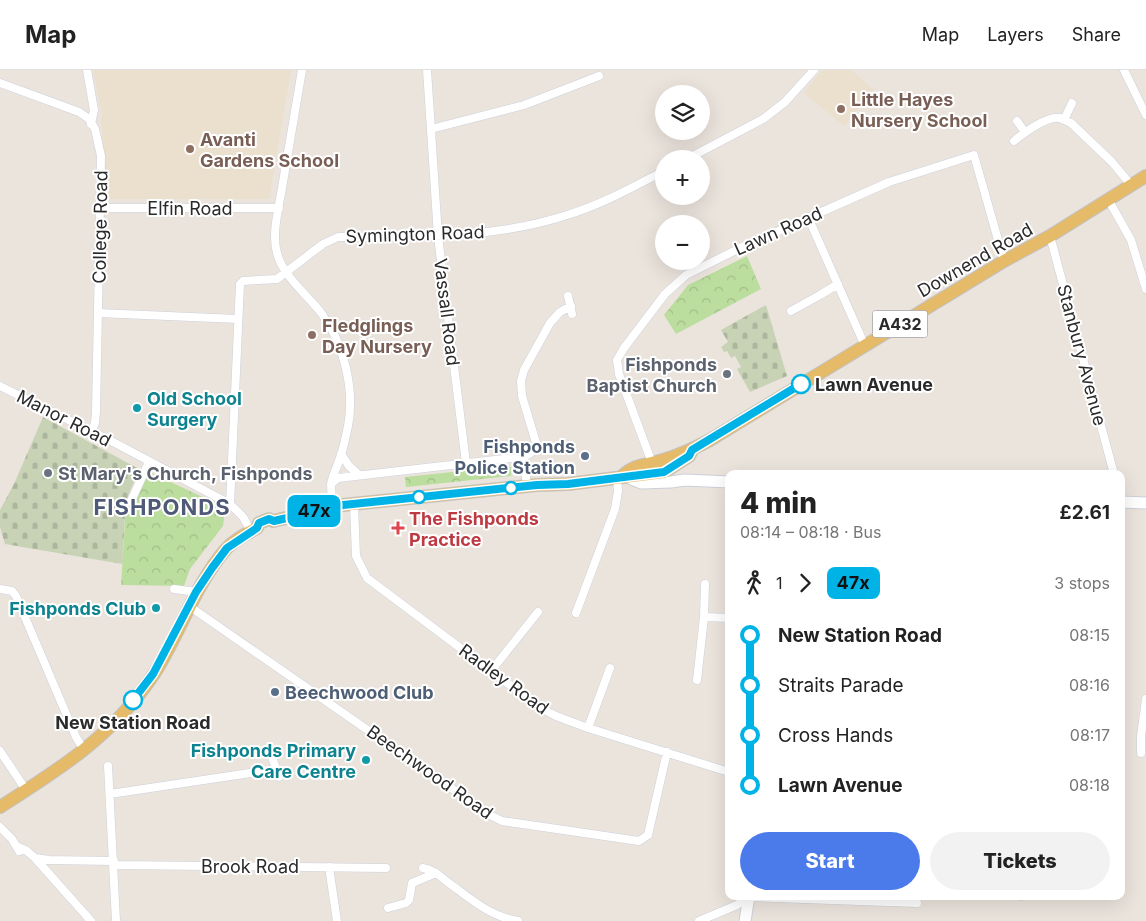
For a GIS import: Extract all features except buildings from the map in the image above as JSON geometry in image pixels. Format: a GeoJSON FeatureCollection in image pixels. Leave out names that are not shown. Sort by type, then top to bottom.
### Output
{"type":"FeatureCollection","features":[{"type":"Feature","properties":{"kind":"main road","name":"Downend Road"},"geometry":{"type":"LineString","coordinates":[[652,462],[692,450],[1004,261],[1050,236],[1146,176]]}},
{"type":"Feature","properties":{"kind":"main road","name":"Downend Road"},"geometry":{"type":"LineString","coordinates":[[664,472],[689,456],[692,450]]}},
{"type":"Feature","properties":{"kind":"main road","name":"A432"},"geometry":{"type":"LineString","coordinates":[[621,477],[630,469],[652,462]]}},
{"type":"Feature","properties":{"kind":"main road","name":"A432"},"geometry":{"type":"LineString","coordinates":[[0,807],[84,750],[118,720],[153,674],[196,592],[227,548],[261,522],[354,504],[527,486],[568,484],[664,472]]}},
{"type":"Feature","properties":{"kind":"main road"},"geometry":{"type":"LineString","coordinates":[[664,472],[685,480]]}},
{"type":"Feature","properties":{"kind":"main road"},"geometry":{"type":"LineString","coordinates":[[621,477],[642,482],[685,480],[725,482]]}},
{"type":"Feature","properties":{"kind":"main road"},"geometry":{"type":"LineString","coordinates":[[1125,502],[1146,503]]}},
{"type":"Feature","properties":{"kind":"main road"},"geometry":{"type":"LineString","coordinates":[[745,921],[748,900]]}},
{"type":"Feature","properties":{"kind":"street","name":"College Road"},"geometry":{"type":"LineString","coordinates":[[87,70],[94,110],[92,124],[95,129],[101,156],[96,412],[95,423],[91,432]]}},
{"type":"Feature","properties":{"kind":"street"},"geometry":{"type":"LineString","coordinates":[[302,70],[275,238],[276,251],[287,273],[322,315],[333,333],[342,354],[350,398],[348,424],[331,484],[332,507]]}},
{"type":"Feature","properties":{"kind":"street","name":"Vassall Road"},"geometry":{"type":"LineString","coordinates":[[427,70],[438,236],[466,463]]}},
{"type":"Feature","properties":{"kind":"street"},"geometry":{"type":"LineString","coordinates":[[704,150],[763,119],[785,102],[814,70]]}},
{"type":"Feature","properties":{"kind":"street"},"geometry":{"type":"LineString","coordinates":[[1124,70],[1146,115]]}},
{"type":"Feature","properties":{"kind":"street"},"geometry":{"type":"LineString","coordinates":[[431,129],[524,105],[599,76]]}},
{"type":"Feature","properties":{"kind":"street"},"geometry":{"type":"LineString","coordinates":[[0,83],[78,112],[89,119],[92,124]]}},
{"type":"Feature","properties":{"kind":"street"},"geometry":{"type":"LineString","coordinates":[[1064,120],[1072,103]]}},
{"type":"Feature","properties":{"kind":"street"},"geometry":{"type":"LineString","coordinates":[[1014,141],[1025,132],[1045,121],[1054,118],[1064,120],[1071,123],[1112,162],[1131,185]]}},
{"type":"Feature","properties":{"kind":"street"},"geometry":{"type":"LineString","coordinates":[[1017,121],[1025,132]]}},
{"type":"Feature","properties":{"kind":"street","name":"Lawn Road"},"geometry":{"type":"LineString","coordinates":[[652,462],[619,374],[617,360],[665,294],[686,275],[740,248],[889,182],[974,155],[1004,261]]}},
{"type":"Feature","properties":{"kind":"street","name":"Symington Road"},"geometry":{"type":"LineString","coordinates":[[238,319],[240,284],[243,281],[272,281],[287,273],[323,244],[338,237],[438,236],[525,225],[568,215],[614,196],[655,176]]}},
{"type":"Feature","properties":{"kind":"street"},"geometry":{"type":"LineString","coordinates":[[1108,199],[1132,240],[1146,289]]}},
{"type":"Feature","properties":{"kind":"street","name":"Elfin Road"},"geometry":{"type":"LineString","coordinates":[[101,208],[279,208]]}},
{"type":"Feature","properties":{"kind":"street"},"geometry":{"type":"LineString","coordinates":[[808,217],[865,346]]}},
{"type":"Feature","properties":{"kind":"street","name":"Stanbury Avenue"},"geometry":{"type":"LineString","coordinates":[[1050,236],[1113,470]]}},
{"type":"Feature","properties":{"kind":"street"},"geometry":{"type":"LineString","coordinates":[[791,310],[838,284]]}},
{"type":"Feature","properties":{"kind":"street"},"geometry":{"type":"LineString","coordinates":[[520,460],[535,450],[537,446],[522,396],[521,381],[524,370],[550,323],[560,312],[571,310],[568,296]]}},
{"type":"Feature","properties":{"kind":"street"},"geometry":{"type":"LineString","coordinates":[[98,313],[238,319],[230,504]]}},
{"type":"Feature","properties":{"kind":"street","name":"Manor Road"},"geometry":{"type":"LineString","coordinates":[[0,386],[230,504],[254,529]]}},
{"type":"Feature","properties":{"kind":"street"},"geometry":{"type":"LineString","coordinates":[[341,454],[349,466],[359,475]]}},
{"type":"Feature","properties":{"kind":"street"},"geometry":{"type":"LineString","coordinates":[[331,484],[338,478],[512,458],[520,460],[525,468],[527,486]]}},
{"type":"Feature","properties":{"kind":"street"},"geometry":{"type":"LineString","coordinates":[[132,501],[149,462]]}},
{"type":"Feature","properties":{"kind":"street"},"geometry":{"type":"LineString","coordinates":[[576,613],[615,509],[621,477]]}},
{"type":"Feature","properties":{"kind":"street","name":"Radley Road"},"geometry":{"type":"LineString","coordinates":[[354,504],[356,556],[368,578],[539,707],[556,716],[588,728],[725,771]]}},
{"type":"Feature","properties":{"kind":"street"},"geometry":{"type":"LineString","coordinates":[[697,680],[704,617],[705,584]]}},
{"type":"Feature","properties":{"kind":"street"},"geometry":{"type":"LineString","coordinates":[[0,589],[12,591],[76,737],[84,750]]}},
{"type":"Feature","properties":{"kind":"street"},"geometry":{"type":"LineString","coordinates":[[174,589],[196,592]]}},
{"type":"Feature","properties":{"kind":"street","name":"Beechwood Road"},"geometry":{"type":"LineString","coordinates":[[189,606],[490,815],[502,821],[639,841],[648,835],[667,752]]}},
{"type":"Feature","properties":{"kind":"street"},"geometry":{"type":"LineString","coordinates":[[491,671],[538,612]]}},
{"type":"Feature","properties":{"kind":"street"},"geometry":{"type":"LineString","coordinates":[[704,617],[725,618]]}},
{"type":"Feature","properties":{"kind":"street"},"geometry":{"type":"LineString","coordinates":[[588,728],[610,668]]}},
{"type":"Feature","properties":{"kind":"street"},"geometry":{"type":"LineString","coordinates":[[1142,750],[1146,699]]}},
{"type":"Feature","properties":{"kind":"street"},"geometry":{"type":"LineString","coordinates":[[0,752],[26,790]]}},
{"type":"Feature","properties":{"kind":"street"},"geometry":{"type":"LineString","coordinates":[[110,794],[278,773],[274,760]]}},
{"type":"Feature","properties":{"kind":"street"},"geometry":{"type":"LineString","coordinates":[[108,766],[116,921]]}},
{"type":"Feature","properties":{"kind":"street"},"geometry":{"type":"LineString","coordinates":[[0,827],[12,839],[18,849],[27,851],[34,858],[91,921]]}},
{"type":"Feature","properties":{"kind":"street","name":"Brook Road"},"geometry":{"type":"LineString","coordinates":[[34,858],[114,863],[386,868]]}},
{"type":"Feature","properties":{"kind":"street"},"geometry":{"type":"LineString","coordinates":[[329,867],[337,921]]}},
{"type":"Feature","properties":{"kind":"street"},"geometry":{"type":"LineString","coordinates":[[423,868],[436,873],[482,908],[505,919],[518,921]]}},
{"type":"Feature","properties":{"kind":"street"},"geometry":{"type":"LineString","coordinates":[[388,908],[406,903],[409,900],[412,883],[436,873]]}},
{"type":"Feature","properties":{"kind":"street"},"geometry":{"type":"LineString","coordinates":[[699,921],[743,900]]}},
{"type":"Feature","properties":{"kind":"street"},"geometry":{"type":"LineString","coordinates":[[846,900],[918,903]]}},
{"type":"Feature","properties":{"kind":"shaded area","name":"Avanti Gardens School"},"geometry":{"type":"Polygon","coordinates":[[[93,70],[291,70],[269,199],[107,199],[102,115],[93,70]]]}},
{"type":"Feature","properties":{"kind":"shaded area","name":"Little Hayes Nursery School"},"geometry":{"type":"Polygon","coordinates":[[[822,70],[851,70],[874,90],[844,126],[804,93],[822,70]]]}},
{"type":"Feature","properties":{"kind":"green space"},"geometry":{"type":"Polygon","coordinates":[[[747,256],[761,289],[676,334],[664,315],[688,285],[747,256]]]}},
{"type":"Feature","properties":{"kind":"green space"},"geometry":{"type":"Polygon","coordinates":[[[766,305],[787,376],[750,392],[737,369],[741,367],[735,356],[731,358],[727,351],[724,352],[721,347],[728,342],[721,330],[766,305]]]}},
{"type":"Feature","properties":{"kind":"green space"},"geometry":{"type":"Polygon","coordinates":[[[43,417],[139,469],[126,501],[122,564],[5,544],[0,527],[0,510],[14,484],[43,417]]]}},
{"type":"Feature","properties":{"kind":"green space"},"geometry":{"type":"Polygon","coordinates":[[[509,466],[512,468],[511,476],[406,487],[405,477],[509,466]]]}},
{"type":"Feature","properties":{"kind":"green space"},"geometry":{"type":"Polygon","coordinates":[[[149,472],[220,505],[225,510],[223,526],[190,569],[184,586],[121,585],[126,506],[133,506],[149,472]]]}},
{"type":"Feature","properties":{"kind":"bus line","name":"47x"},"geometry":{"type":"LineString","coordinates":[[133,700],[153,674],[196,592],[212,568],[227,548],[257,528],[259,523],[269,519],[274,521],[343,505],[537,485],[568,484],[664,472],[689,456],[692,450],[801,384]]}},
{"type":"Feature","properties":{"kind":"place","name":"Little Hayes Nursery School"},"geometry":{"type":"Point","coordinates":[841,109]}},
{"type":"Feature","properties":{"kind":"place","name":"Avanti Gardens School"},"geometry":{"type":"Point","coordinates":[190,149]}},
{"type":"Feature","properties":{"kind":"place","name":"Fledglings Day Nursery"},"geometry":{"type":"Point","coordinates":[312,335]}},
{"type":"Feature","properties":{"kind":"place","name":"Fishponds Baptist Church"},"geometry":{"type":"Point","coordinates":[727,374]}},
{"type":"Feature","properties":{"kind":"place","name":"Lawn Avenue"},"geometry":{"type":"Point","coordinates":[801,384]}},
{"type":"Feature","properties":{"kind":"place","name":"Old School Surgery"},"geometry":{"type":"Point","coordinates":[137,408]}},
{"type":"Feature","properties":{"kind":"place","name":"Fishponds Police Station"},"geometry":{"type":"Point","coordinates":[585,456]}},
{"type":"Feature","properties":{"kind":"place","name":"St Mary's Church, Fishponds"},"geometry":{"type":"Point","coordinates":[48,473]}},
{"type":"Feature","properties":{"kind":"place","name":"The Fishponds Practice"},"geometry":{"type":"Point","coordinates":[398,528]}},
{"type":"Feature","properties":{"kind":"place","name":"Fishponds Club"},"geometry":{"type":"Point","coordinates":[156,608]}},
{"type":"Feature","properties":{"kind":"place","name":"Beechwood Club"},"geometry":{"type":"Point","coordinates":[275,692]}},
{"type":"Feature","properties":{"kind":"place","name":"New Station Road"},"geometry":{"type":"Point","coordinates":[133,700]}},
{"type":"Feature","properties":{"kind":"place","name":"Fishponds Primary Care Centre"},"geometry":{"type":"Point","coordinates":[366,760]}},
{"type":"Feature","properties":{"kind":"district","name":"FISHPONDS"},"geometry":{"type":"Point","coordinates":[162,507]}}]}
